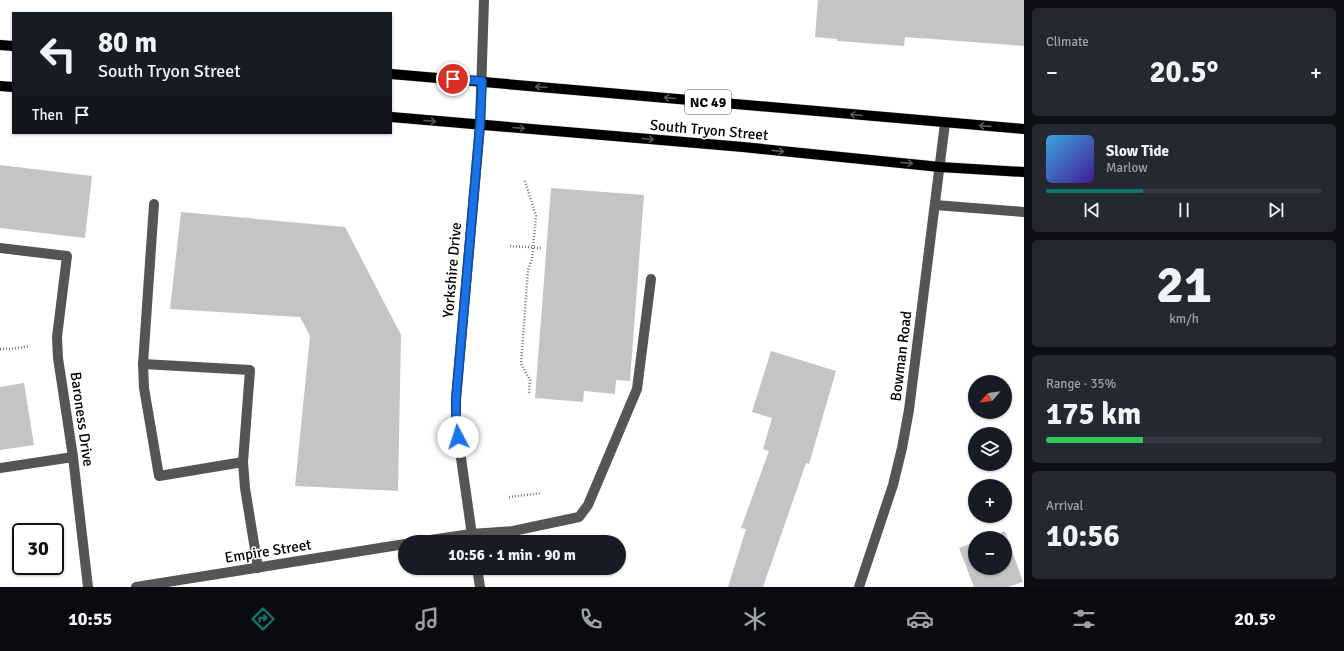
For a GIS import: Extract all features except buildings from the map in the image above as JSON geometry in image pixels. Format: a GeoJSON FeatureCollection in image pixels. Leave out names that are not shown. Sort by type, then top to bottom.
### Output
{"type":"FeatureCollection","features":[{"type":"Feature","properties":{"kind":"main road"},"geometry":{"type":"LineString","coordinates":[[0,45],[12,46]]}},
{"type":"Feature","properties":{"kind":"main road","name":"South Tryon Street"},"geometry":{"type":"LineString","coordinates":[[392,74],[1024,129]]}},
{"type":"Feature","properties":{"kind":"main road"},"geometry":{"type":"LineString","coordinates":[[0,86],[12,87]]}},
{"type":"Feature","properties":{"kind":"main road","name":"South Tryon Street"},"geometry":{"type":"LineString","coordinates":[[392,117],[735,147],[940,167],[1024,172]]}},
{"type":"Feature","properties":{"kind":"street","name":"Yorkshire Drive"},"geometry":{"type":"LineString","coordinates":[[472,535],[456,423],[456,399],[480,125],[484,0]]}},
{"type":"Feature","properties":{"kind":"street","name":"Bowman Road"},"geometry":{"type":"LineString","coordinates":[[859,587],[893,485],[902,448],[909,410],[945,123]]}},
{"type":"Feature","properties":{"kind":"street"},"geometry":{"type":"LineString","coordinates":[[154,204],[143,364],[144,388],[159,476],[243,462]]}},
{"type":"Feature","properties":{"kind":"street"},"geometry":{"type":"LineString","coordinates":[[935,205],[1024,212]]}},
{"type":"Feature","properties":{"kind":"street","name":"Baroness Drive"},"geometry":{"type":"LineString","coordinates":[[0,248],[66,256],[58,337],[58,358],[73,457],[88,587]]}},
{"type":"Feature","properties":{"kind":"street"},"geometry":{"type":"LineString","coordinates":[[490,535],[579,517],[588,505],[637,389],[651,280]]}},
{"type":"Feature","properties":{"kind":"street"},"geometry":{"type":"LineString","coordinates":[[143,364],[250,370],[243,462],[245,488],[258,568]]}},
{"type":"Feature","properties":{"kind":"street"},"geometry":{"type":"LineString","coordinates":[[0,468],[73,457]]}},
{"type":"Feature","properties":{"kind":"street","name":"Empire Street"},"geometry":{"type":"LineString","coordinates":[[136,587],[398,545]]}},
{"type":"Feature","properties":{"kind":"street"},"geometry":{"type":"LineString","coordinates":[[478,575],[480,587]]}},
{"type":"Feature","properties":{"kind":"path"},"geometry":{"type":"LineString","coordinates":[[525,180],[536,216],[532,259],[528,270],[521,364],[530,380],[529,393]]}},
{"type":"Feature","properties":{"kind":"path"},"geometry":{"type":"LineString","coordinates":[[510,246],[543,248]]}},
{"type":"Feature","properties":{"kind":"path"},"geometry":{"type":"LineString","coordinates":[[0,349],[30,346]]}},
{"type":"Feature","properties":{"kind":"path"},"geometry":{"type":"LineString","coordinates":[[509,497],[541,493]]}},
{"type":"Feature","properties":{"kind":"route"},"geometry":{"type":"LineString","coordinates":[[453,79],[482,81],[480,125],[456,399],[456,423],[458,437]]}}]}
